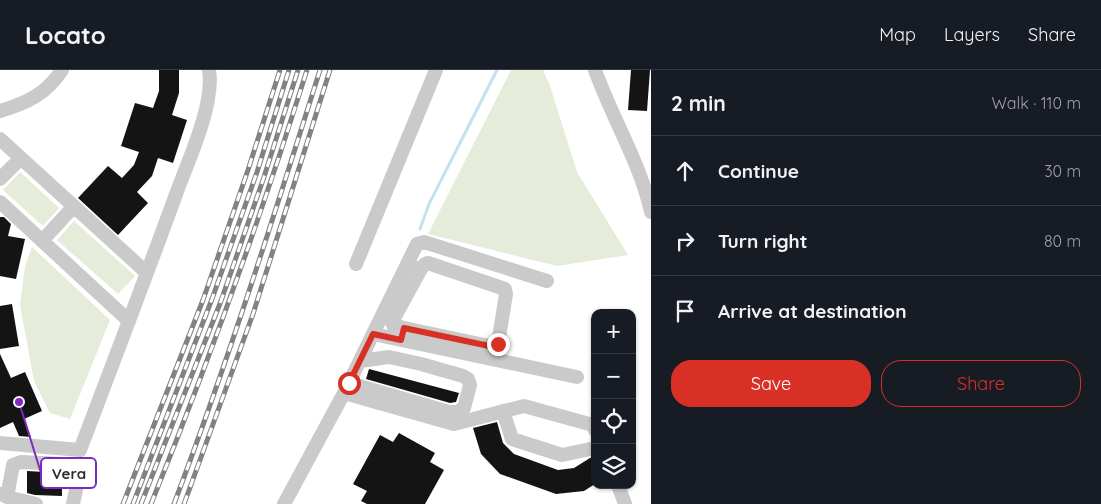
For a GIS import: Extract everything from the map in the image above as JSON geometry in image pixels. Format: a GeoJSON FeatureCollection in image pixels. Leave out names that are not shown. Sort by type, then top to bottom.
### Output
{"type":"FeatureCollection","features":[{"type":"Feature","properties":{"kind":"street"},"geometry":{"type":"LineString","coordinates":[[0,111],[29,102],[53,83],[62,70]]}},
{"type":"Feature","properties":{"kind":"street"},"geometry":{"type":"LineString","coordinates":[[0,443],[80,450],[205,114],[211,82],[209,70]]}},
{"type":"Feature","properties":{"kind":"street"},"geometry":{"type":"LineString","coordinates":[[356,264],[436,70]]}},
{"type":"Feature","properties":{"kind":"street"},"geometry":{"type":"LineString","coordinates":[[595,70],[646,190],[651,212]]}},
{"type":"Feature","properties":{"kind":"street"},"geometry":{"type":"LineString","coordinates":[[0,139],[147,273]]}},
{"type":"Feature","properties":{"kind":"street"},"geometry":{"type":"LineString","coordinates":[[0,179],[22,158]]}},
{"type":"Feature","properties":{"kind":"street"},"geometry":{"type":"LineString","coordinates":[[0,202],[129,321]]}},
{"type":"Feature","properties":{"kind":"street"},"geometry":{"type":"LineString","coordinates":[[42,241],[74,206]]}},
{"type":"Feature","properties":{"kind":"street"},"geometry":{"type":"LineString","coordinates":[[403,334],[392,322],[414,268],[418,244],[424,242],[548,281]]}},
{"type":"Feature","properties":{"kind":"street"},"geometry":{"type":"LineString","coordinates":[[284,504],[351,387],[364,360],[373,334],[414,268],[428,263],[505,289],[506,294],[498,344],[494,347],[478,350]]}},
{"type":"Feature","properties":{"kind":"street"},"geometry":{"type":"LineString","coordinates":[[373,334],[403,334],[478,350],[576,377]]}},
{"type":"Feature","properties":{"kind":"street"},"geometry":{"type":"LineString","coordinates":[[351,387],[449,412],[457,412],[464,408],[470,385],[468,379],[463,376],[404,360],[389,358],[364,360]]}},
{"type":"Feature","properties":{"kind":"street"},"geometry":{"type":"LineString","coordinates":[[351,387],[454,424],[524,406],[591,424]]}},
{"type":"Feature","properties":{"kind":"street"},"geometry":{"type":"LineString","coordinates":[[503,411],[512,439],[562,455],[591,449]]}},
{"type":"Feature","properties":{"kind":"street"},"geometry":{"type":"LineString","coordinates":[[36,504],[4,495],[13,465],[21,462],[74,466],[80,471],[73,504]]}},
{"type":"Feature","properties":{"kind":"street"},"geometry":{"type":"LineString","coordinates":[[619,489],[625,504]]}},
{"type":"Feature","properties":{"kind":"green space"},"geometry":{"type":"Polygon","coordinates":[[[511,70],[543,70],[550,86],[577,172],[628,255],[557,266],[428,234],[511,70]]]}},
{"type":"Feature","properties":{"kind":"green space"},"geometry":{"type":"Polygon","coordinates":[[[20,172],[59,208],[43,226],[3,190],[20,172]]]}},
{"type":"Feature","properties":{"kind":"green space"},"geometry":{"type":"Polygon","coordinates":[[[74,221],[135,276],[118,294],[57,240],[74,221]]]}},
{"type":"Feature","properties":{"kind":"green space"},"geometry":{"type":"Polygon","coordinates":[[[32,247],[110,320],[70,419],[50,413],[34,381],[20,305],[25,266],[32,247]]]}},
{"type":"Feature","properties":{"kind":"building"},"geometry":{"type":"Polygon","coordinates":[[[159,70],[179,70],[179,93],[172,115],[187,120],[173,163],[158,158],[152,176],[137,192],[148,203],[118,235],[78,198],[108,166],[122,178],[134,165],[139,152],[121,146],[135,103],[153,108],[159,91],[159,70]]]}},
{"type":"Feature","properties":{"kind":"building"},"geometry":{"type":"Polygon","coordinates":[[[631,70],[650,70],[647,111],[628,110],[631,70]]]}},
{"type":"Feature","properties":{"kind":"building"},"geometry":{"type":"Polygon","coordinates":[[[0,217],[4,217],[11,224],[8,236],[25,239],[16,279],[0,276],[0,217]]]}},
{"type":"Feature","properties":{"kind":"building"},"geometry":{"type":"Polygon","coordinates":[[[12,304],[19,346],[0,349],[0,306],[12,304]]]}},
{"type":"Feature","properties":{"kind":"building"},"geometry":{"type":"Polygon","coordinates":[[[0,354],[11,378],[25,372],[42,411],[24,419],[31,437],[19,436],[13,422],[0,428],[0,354]]]}},
{"type":"Feature","properties":{"kind":"building"},"geometry":{"type":"Polygon","coordinates":[[[369,369],[459,393],[456,402],[450,403],[366,379],[369,369]]]}},
{"type":"Feature","properties":{"kind":"building"},"geometry":{"type":"Polygon","coordinates":[[[497,422],[503,443],[514,454],[558,470],[574,468],[591,458],[591,487],[584,491],[556,494],[500,474],[481,454],[473,428],[497,422]]]}},
{"type":"Feature","properties":{"kind":"building"},"geometry":{"type":"Polygon","coordinates":[[[399,433],[435,453],[430,462],[444,470],[425,504],[367,504],[361,501],[367,491],[353,484],[380,435],[393,442],[399,433]]]}},
{"type":"Feature","properties":{"kind":"building"},"geometry":{"type":"Polygon","coordinates":[[[27,471],[62,473],[62,496],[27,493],[27,471]]]}},
{"type":"Feature","properties":{"kind":"waterway"},"geometry":{"type":"LineString","coordinates":[[420,229],[429,204],[497,70]]}},
{"type":"Feature","properties":{"kind":"railway"},"geometry":{"type":"LineString","coordinates":[[123,504],[203,300],[280,70]]}},
{"type":"Feature","properties":{"kind":"railway"},"geometry":{"type":"LineString","coordinates":[[133,504],[212,299],[257,172],[289,70]]}},
{"type":"Feature","properties":{"kind":"railway"},"geometry":{"type":"LineString","coordinates":[[141,504],[221,301],[264,177],[298,70]]}},
{"type":"Feature","properties":{"kind":"railway"},"geometry":{"type":"LineString","coordinates":[[151,504],[234,288],[307,70]]}},
{"type":"Feature","properties":{"kind":"railway"},"geometry":{"type":"LineString","coordinates":[[174,504],[232,342],[320,70]]}},
{"type":"Feature","properties":{"kind":"railway"},"geometry":{"type":"LineString","coordinates":[[184,504],[253,314],[330,70]]}},
{"type":"Feature","properties":{"kind":"place","name":"Vera"},"geometry":{"type":"Point","coordinates":[19,402]}},
{"type":"Feature","properties":{"kind":"route"},"geometry":{"type":"LineString","coordinates":[[349,383],[373,334],[401,340],[404,328],[494,347],[498,344]]}}]}
